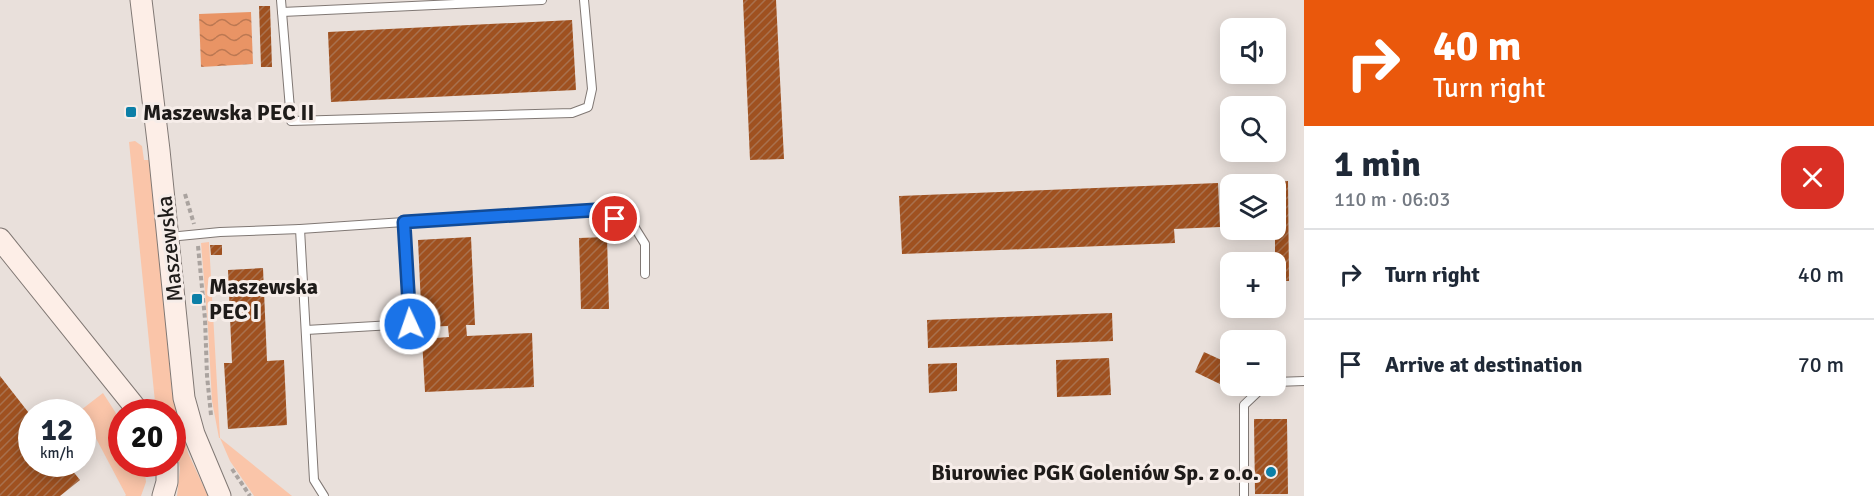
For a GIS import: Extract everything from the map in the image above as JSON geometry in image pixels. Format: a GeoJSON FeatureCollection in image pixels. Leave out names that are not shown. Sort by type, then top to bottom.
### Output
{"type":"FeatureCollection","features":[{"type":"Feature","properties":{"kind":"street","name":"Maszewska"},"geometry":{"type":"LineString","coordinates":[[141,0],[184,398],[201,453],[220,495]]}},
{"type":"Feature","properties":{"kind":"street"},"geometry":{"type":"LineString","coordinates":[[0,239],[129,399]]}},
{"type":"Feature","properties":{"kind":"street"},"geometry":{"type":"LineString","coordinates":[[163,496],[166,477]]}},
{"type":"Feature","properties":{"kind":"lane"},"geometry":{"type":"LineString","coordinates":[[281,0],[291,121],[572,113],[588,107],[592,89],[584,0]]}},
{"type":"Feature","properties":{"kind":"lane"},"geometry":{"type":"LineString","coordinates":[[282,12],[542,0]]}},
{"type":"Feature","properties":{"kind":"lane"},"geometry":{"type":"LineString","coordinates":[[168,237],[595,210],[635,228],[645,244],[645,274]]}},
{"type":"Feature","properties":{"kind":"lane"},"geometry":{"type":"LineString","coordinates":[[306,330],[410,324],[404,222]]}},
{"type":"Feature","properties":{"kind":"lane"},"geometry":{"type":"LineString","coordinates":[[300,229],[314,480],[324,496]]}},
{"type":"Feature","properties":{"kind":"lane"},"geometry":{"type":"LineString","coordinates":[[1286,382],[1304,381]]}},
{"type":"Feature","properties":{"kind":"lane"},"geometry":{"type":"LineString","coordinates":[[1244,496],[1244,405],[1253,396]]}},
{"type":"Feature","properties":{"kind":"path"},"geometry":{"type":"LineString","coordinates":[[182,185],[197,234],[212,422]]}},
{"type":"Feature","properties":{"kind":"path"},"geometry":{"type":"LineString","coordinates":[[228,462],[250,496]]}},
{"type":"Feature","properties":{"kind":"shaded area"},"geometry":{"type":"Polygon","coordinates":[[[135,141],[142,146],[144,160],[149,160],[151,164],[174,399],[155,399],[129,142],[135,141]]]}},
{"type":"Feature","properties":{"kind":"shaded area"},"geometry":{"type":"Polygon","coordinates":[[[209,242],[220,438],[212,401],[201,243],[209,242]]]}},
{"type":"Feature","properties":{"kind":"shaded area"},"geometry":{"type":"Polygon","coordinates":[[[103,393],[108,401],[108,461],[96,438],[95,399],[103,393]]]}},
{"type":"Feature","properties":{"kind":"shaded area"},"geometry":{"type":"Polygon","coordinates":[[[220,438],[292,496],[254,496],[230,461],[220,438]]]}},
{"type":"Feature","properties":{"kind":"shaded area"},"geometry":{"type":"Polygon","coordinates":[[[186,446],[208,496],[177,496],[179,477],[186,477],[186,446]]]}},
{"type":"Feature","properties":{"kind":"shaded area"},"geometry":{"type":"Polygon","coordinates":[[[116,477],[145,477],[141,496],[126,495],[116,477]]]}},
{"type":"Feature","properties":{"kind":"water"},"geometry":{"type":"Polygon","coordinates":[[[251,12],[253,64],[201,67],[199,14],[251,12]]]}},
{"type":"Feature","properties":{"kind":"building"},"geometry":{"type":"Polygon","coordinates":[[[743,0],[776,0],[784,159],[750,160],[743,0]]]}},
{"type":"Feature","properties":{"kind":"building"},"geometry":{"type":"Polygon","coordinates":[[[259,6],[270,6],[272,67],[261,67],[259,6]]]}},
{"type":"Feature","properties":{"kind":"building"},"geometry":{"type":"Polygon","coordinates":[[[572,20],[576,90],[331,102],[328,32],[572,20]]]}},
{"type":"Feature","properties":{"kind":"building"},"geometry":{"type":"Polygon","coordinates":[[[1286,181],[1288,181],[1289,281],[1286,281],[1286,252],[1275,252],[1275,240],[1286,240],[1286,181]]]}},
{"type":"Feature","properties":{"kind":"building"},"geometry":{"type":"Polygon","coordinates":[[[1218,183],[1220,227],[1174,229],[1175,243],[902,254],[899,196],[1218,183]]]}},
{"type":"Feature","properties":{"kind":"building"},"geometry":{"type":"Polygon","coordinates":[[[471,237],[475,325],[466,325],[467,336],[532,333],[534,387],[425,392],[422,339],[449,337],[448,326],[422,327],[418,240],[471,237]]]}},
{"type":"Feature","properties":{"kind":"building"},"geometry":{"type":"Polygon","coordinates":[[[607,237],[609,309],[581,309],[579,238],[607,237]]]}},
{"type":"Feature","properties":{"kind":"building"},"geometry":{"type":"Polygon","coordinates":[[[210,245],[222,245],[222,255],[211,255],[210,245]]]}},
{"type":"Feature","properties":{"kind":"building"},"geometry":{"type":"Polygon","coordinates":[[[263,268],[267,361],[284,360],[287,425],[228,429],[224,363],[232,363],[228,270],[263,268]]]}},
{"type":"Feature","properties":{"kind":"building"},"geometry":{"type":"Polygon","coordinates":[[[1112,313],[1113,341],[928,348],[927,320],[1112,313]]]}},
{"type":"Feature","properties":{"kind":"building"},"geometry":{"type":"Polygon","coordinates":[[[1204,352],[1220,359],[1220,384],[1195,372],[1204,352]]]}},
{"type":"Feature","properties":{"kind":"building"},"geometry":{"type":"Polygon","coordinates":[[[1109,358],[1111,395],[1057,397],[1056,360],[1109,358]]]}},
{"type":"Feature","properties":{"kind":"building"},"geometry":{"type":"Polygon","coordinates":[[[957,363],[957,391],[929,393],[928,364],[957,363]]]}},
{"type":"Feature","properties":{"kind":"building"},"geometry":{"type":"Polygon","coordinates":[[[0,376],[18,399],[18,477],[78,477],[80,480],[60,496],[0,496],[0,376]]]}},
{"type":"Feature","properties":{"kind":"building","name":"Biurowiec PGK Goleniów Sp. z o.o."},"geometry":{"type":"Polygon","coordinates":[[[1254,419],[1287,419],[1288,494],[1255,494],[1254,419]]]}},
{"type":"Feature","properties":{"kind":"place","name":"Maszewska PEC II"},"geometry":{"type":"Point","coordinates":[131,112]}},
{"type":"Feature","properties":{"kind":"place","name":"Maszewska PEC I"},"geometry":{"type":"Point","coordinates":[197,299]}},
{"type":"Feature","properties":{"kind":"place","name":"Biurowiec PGK Goleniów Sp. z o.o."},"geometry":{"type":"Point","coordinates":[1271,472]}},
{"type":"Feature","properties":{"kind":"route"},"geometry":{"type":"LineString","coordinates":[[410,324],[404,222],[595,210],[615,219]]}}]}
